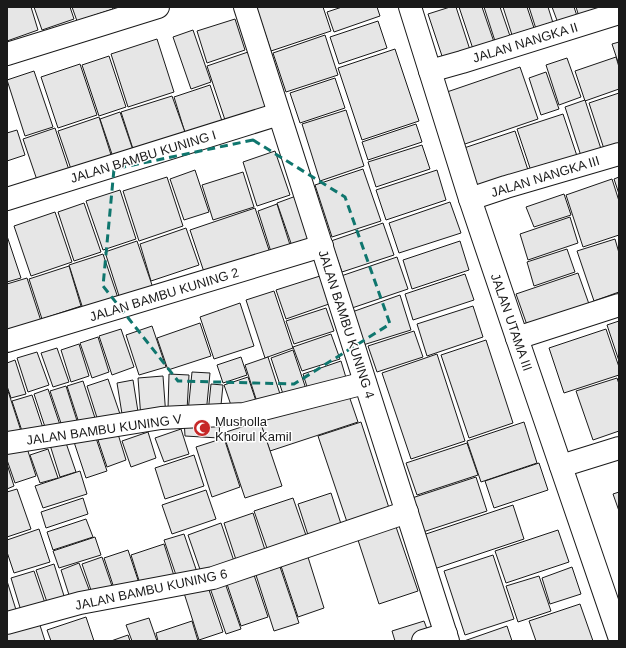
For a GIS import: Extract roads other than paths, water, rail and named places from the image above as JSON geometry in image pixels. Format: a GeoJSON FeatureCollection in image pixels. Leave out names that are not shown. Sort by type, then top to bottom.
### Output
{"type":"FeatureCollection","features":[{"type":"Feature","properties":{"kind":"street"},"geometry":{"type":"LineString","coordinates":[[7,54],[158,7]]}},
{"type":"Feature","properties":{"kind":"street","name":"JALAN BAMBU KUNING 4"},"geometry":{"type":"LineString","coordinates":[[245,7],[447,637]]}},
{"type":"Feature","properties":{"kind":"street","name":"JALAN UTAMA III"},"geometry":{"type":"LineString","coordinates":[[410,7],[470,199],[517,338],[561,466],[612,595],[619,636]]}},
{"type":"Feature","properties":{"kind":"street","name":"JALAN NANGKA II"},"geometry":{"type":"LineString","coordinates":[[430,71],[619,13]]}},
{"type":"Feature","properties":{"kind":"street","name":"JALAN BAMBU KUNING I"},"geometry":{"type":"LineString","coordinates":[[7,199],[279,114]]}},
{"type":"Feature","properties":{"kind":"street","name":"JALAN NANGKA III"},"geometry":{"type":"LineString","coordinates":[[470,199],[619,154]]}},
{"type":"Feature","properties":{"kind":"street","name":"JALAN BAMBU KUNING 2"},"geometry":{"type":"LineString","coordinates":[[7,341],[322,246]]}},
{"type":"Feature","properties":{"kind":"street"},"geometry":{"type":"LineString","coordinates":[[517,338],[619,305]]}},
{"type":"Feature","properties":{"kind":"street","name":"JALAN BAMBU KUNING V"},"geometry":{"type":"LineString","coordinates":[[7,443],[161,418],[244,414],[365,383]]}},
{"type":"Feature","properties":{"kind":"street"},"geometry":{"type":"LineString","coordinates":[[561,466],[619,448]]}},
{"type":"Feature","properties":{"kind":"street","name":"JALAN BAMBU KUNING 6"},"geometry":{"type":"LineString","coordinates":[[7,623],[80,604],[213,578],[407,512]]}},
{"type":"Feature","properties":{"kind":"street"},"geometry":{"type":"LineString","coordinates":[[423,641],[447,637]]}},
{"type":"Feature","properties":{"kind":"place","name":"Musholla Khoirul Kamil"},"geometry":{"type":"Point","coordinates":[202,428]}}]}
